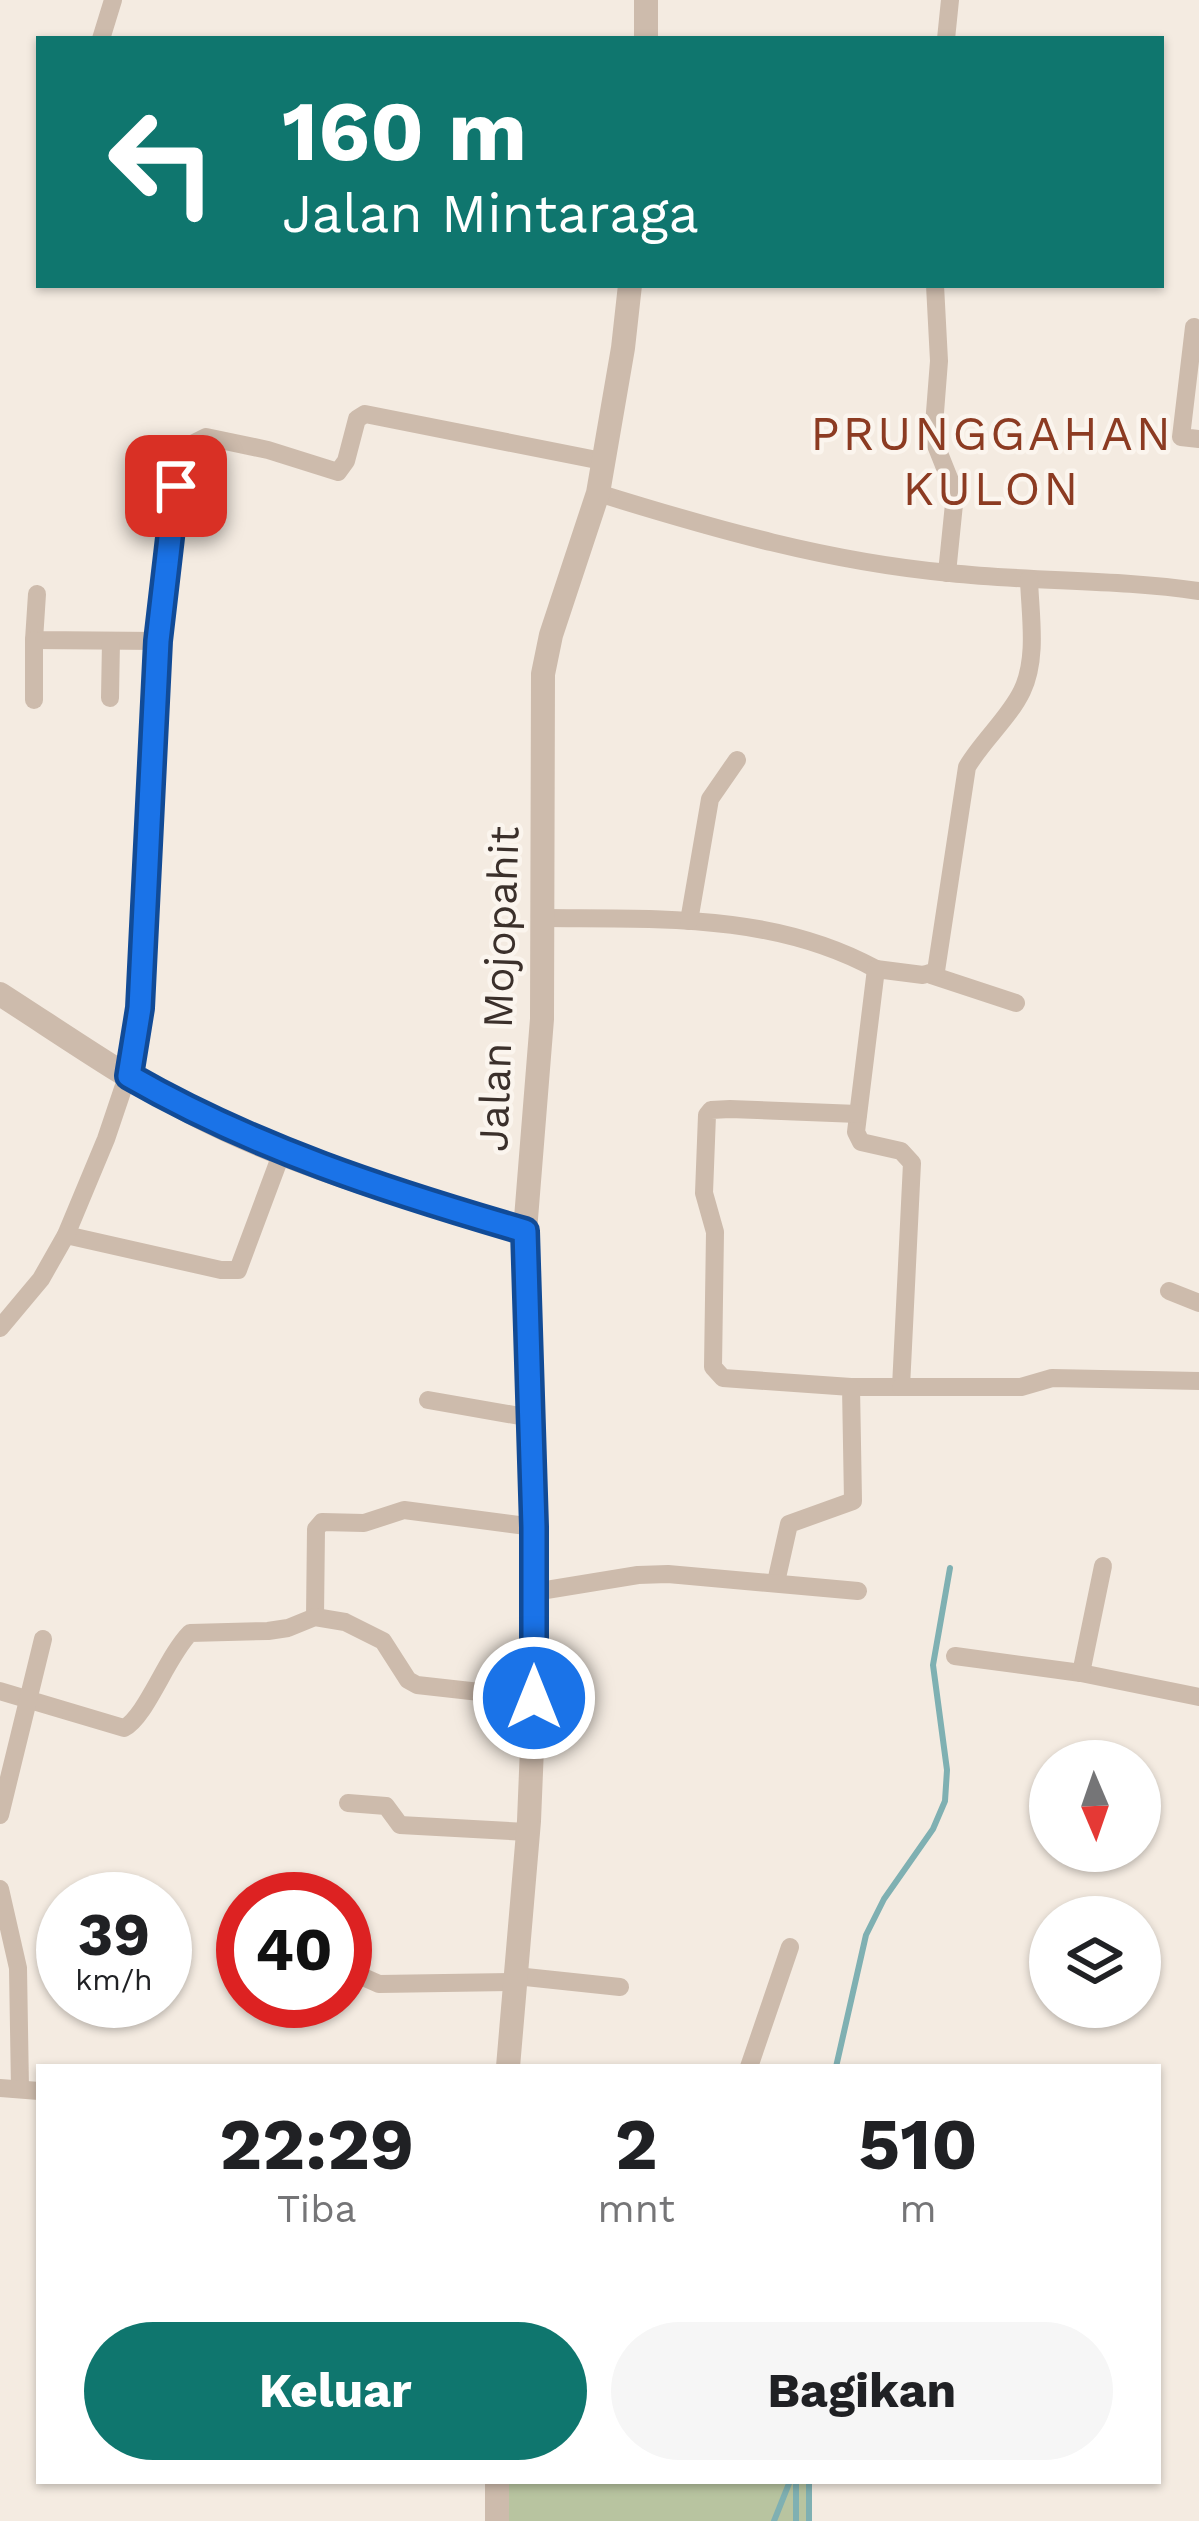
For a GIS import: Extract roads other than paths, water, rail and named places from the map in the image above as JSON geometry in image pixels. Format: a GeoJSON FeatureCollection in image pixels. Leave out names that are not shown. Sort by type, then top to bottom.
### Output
{"type":"FeatureCollection","features":[{"type":"Feature","properties":{"kind":"street"},"geometry":{"type":"LineString","coordinates":[[101,36],[113,0]]}},
{"type":"Feature","properties":{"kind":"street"},"geometry":{"type":"LineString","coordinates":[[646,0],[646,36]]}},
{"type":"Feature","properties":{"kind":"street"},"geometry":{"type":"LineString","coordinates":[[946,36],[950,0]]}},
{"type":"Feature","properties":{"kind":"street","name":"Jalan Mojopahit"},"geometry":{"type":"LineString","coordinates":[[508,2064],[534,1698],[525,1231],[542,1019],[546,654],[598,494],[630,288]]}},
{"type":"Feature","properties":{"kind":"street"},"geometry":{"type":"LineString","coordinates":[[935,288],[940,361],[933,438],[954,504],[947,573]]}},
{"type":"Feature","properties":{"kind":"street"},"geometry":{"type":"LineString","coordinates":[[1194,327],[1181,437],[1199,440]]}},
{"type":"Feature","properties":{"kind":"street"},"geometry":{"type":"LineString","coordinates":[[0,1328],[41,1279],[66,1235],[129,1076],[140,1008],[158,641],[181,450],[206,436],[268,449],[338,472],[346,461],[357,419],[365,414],[602,461]]}},
{"type":"Feature","properties":{"kind":"street"},"geometry":{"type":"LineString","coordinates":[[598,494],[773,544],[947,573],[1199,591]]}},
{"type":"Feature","properties":{"kind":"street"},"geometry":{"type":"LineString","coordinates":[[931,975],[939,962],[967,767],[1022,692],[1029,670],[1029,579]]}},
{"type":"Feature","properties":{"kind":"street"},"geometry":{"type":"LineString","coordinates":[[34,700],[37,594]]}},
{"type":"Feature","properties":{"kind":"street"},"geometry":{"type":"LineString","coordinates":[[34,640],[158,641]]}},
{"type":"Feature","properties":{"kind":"street"},"geometry":{"type":"LineString","coordinates":[[110,698],[111,641]]}},
{"type":"Feature","properties":{"kind":"street"},"geometry":{"type":"LineString","coordinates":[[689,921],[710,799],[737,760]]}},
{"type":"Feature","properties":{"kind":"street"},"geometry":{"type":"LineString","coordinates":[[545,918],[689,921],[781,932],[876,970],[931,975],[1016,1003]]}},
{"type":"Feature","properties":{"kind":"street"},"geometry":{"type":"LineString","coordinates":[[876,970],[856,1132],[861,1142],[901,1151],[912,1163],[901,1387]]}},
{"type":"Feature","properties":{"kind":"street"},"geometry":{"type":"LineString","coordinates":[[0,994],[195,1114],[351,1178],[525,1231]]}},
{"type":"Feature","properties":{"kind":"street"},"geometry":{"type":"LineString","coordinates":[[858,1114],[730,1109],[712,1110],[706,1120],[704,1193],[716,1232],[713,1367],[717,1374],[851,1387],[1021,1387],[1052,1378],[1199,1381]]}},
{"type":"Feature","properties":{"kind":"street"},"geometry":{"type":"LineString","coordinates":[[66,1235],[227,1272],[238,1270],[283,1152]]}},
{"type":"Feature","properties":{"kind":"street"},"geometry":{"type":"LineString","coordinates":[[1169,1292],[1199,1304]]}},
{"type":"Feature","properties":{"kind":"street"},"geometry":{"type":"LineString","coordinates":[[776,1582],[789,1524],[853,1501],[851,1387]]}},
{"type":"Feature","properties":{"kind":"street"},"geometry":{"type":"LineString","coordinates":[[428,1400],[532,1418]]}},
{"type":"Feature","properties":{"kind":"street"},"geometry":{"type":"LineString","coordinates":[[315,1616],[316,1528],[322,1522],[364,1523],[404,1510],[534,1527]]}},
{"type":"Feature","properties":{"kind":"street"},"geometry":{"type":"LineString","coordinates":[[1081,1673],[1102,1566]]}},
{"type":"Feature","properties":{"kind":"street"},"geometry":{"type":"LineString","coordinates":[[534,1592],[638,1575],[711,1575],[858,1592]]}},
{"type":"Feature","properties":{"kind":"street"},"geometry":{"type":"LineString","coordinates":[[0,1691],[124,1728],[136,1720],[190,1633],[268,1631],[315,1616],[345,1622],[383,1641],[408,1680],[417,1685],[534,1698]]}},
{"type":"Feature","properties":{"kind":"street"},"geometry":{"type":"LineString","coordinates":[[0,1815],[43,1639]]}},
{"type":"Feature","properties":{"kind":"street"},"geometry":{"type":"LineString","coordinates":[[956,1656],[1081,1673],[1199,1697]]}},
{"type":"Feature","properties":{"kind":"street"},"geometry":{"type":"LineString","coordinates":[[348,1803],[386,1806],[400,1826],[527,1832]]}},
{"type":"Feature","properties":{"kind":"street"},"geometry":{"type":"LineString","coordinates":[[0,1889],[18,1968],[20,2090]]}},
{"type":"Feature","properties":{"kind":"street"},"geometry":{"type":"LineString","coordinates":[[749,2064],[790,1947]]}},
{"type":"Feature","properties":{"kind":"street"},"geometry":{"type":"LineString","coordinates":[[372,1981],[515,1979],[620,1988]]}},
{"type":"Feature","properties":{"kind":"street"},"geometry":{"type":"LineString","coordinates":[[497,2484],[497,2521]]}},
{"type":"Feature","properties":{"kind":"waterway"},"geometry":{"type":"LineString","coordinates":[[837,2064],[866,1935],[884,1899],[933,1829],[945,1801],[947,1770],[933,1665],[950,1568]]}},
{"type":"Feature","properties":{"kind":"waterway"},"geometry":{"type":"LineString","coordinates":[[774,2521],[789,2484]]}},
{"type":"Feature","properties":{"kind":"waterway"},"geometry":{"type":"LineString","coordinates":[[796,2484],[796,2521]]}},
{"type":"Feature","properties":{"kind":"waterway"},"geometry":{"type":"LineString","coordinates":[[809,2484],[809,2521]]}},
{"type":"Feature","properties":{"kind":"district","name":"PRUNGGAHAN KULON"},"geometry":{"type":"Point","coordinates":[992,460]}}]}
